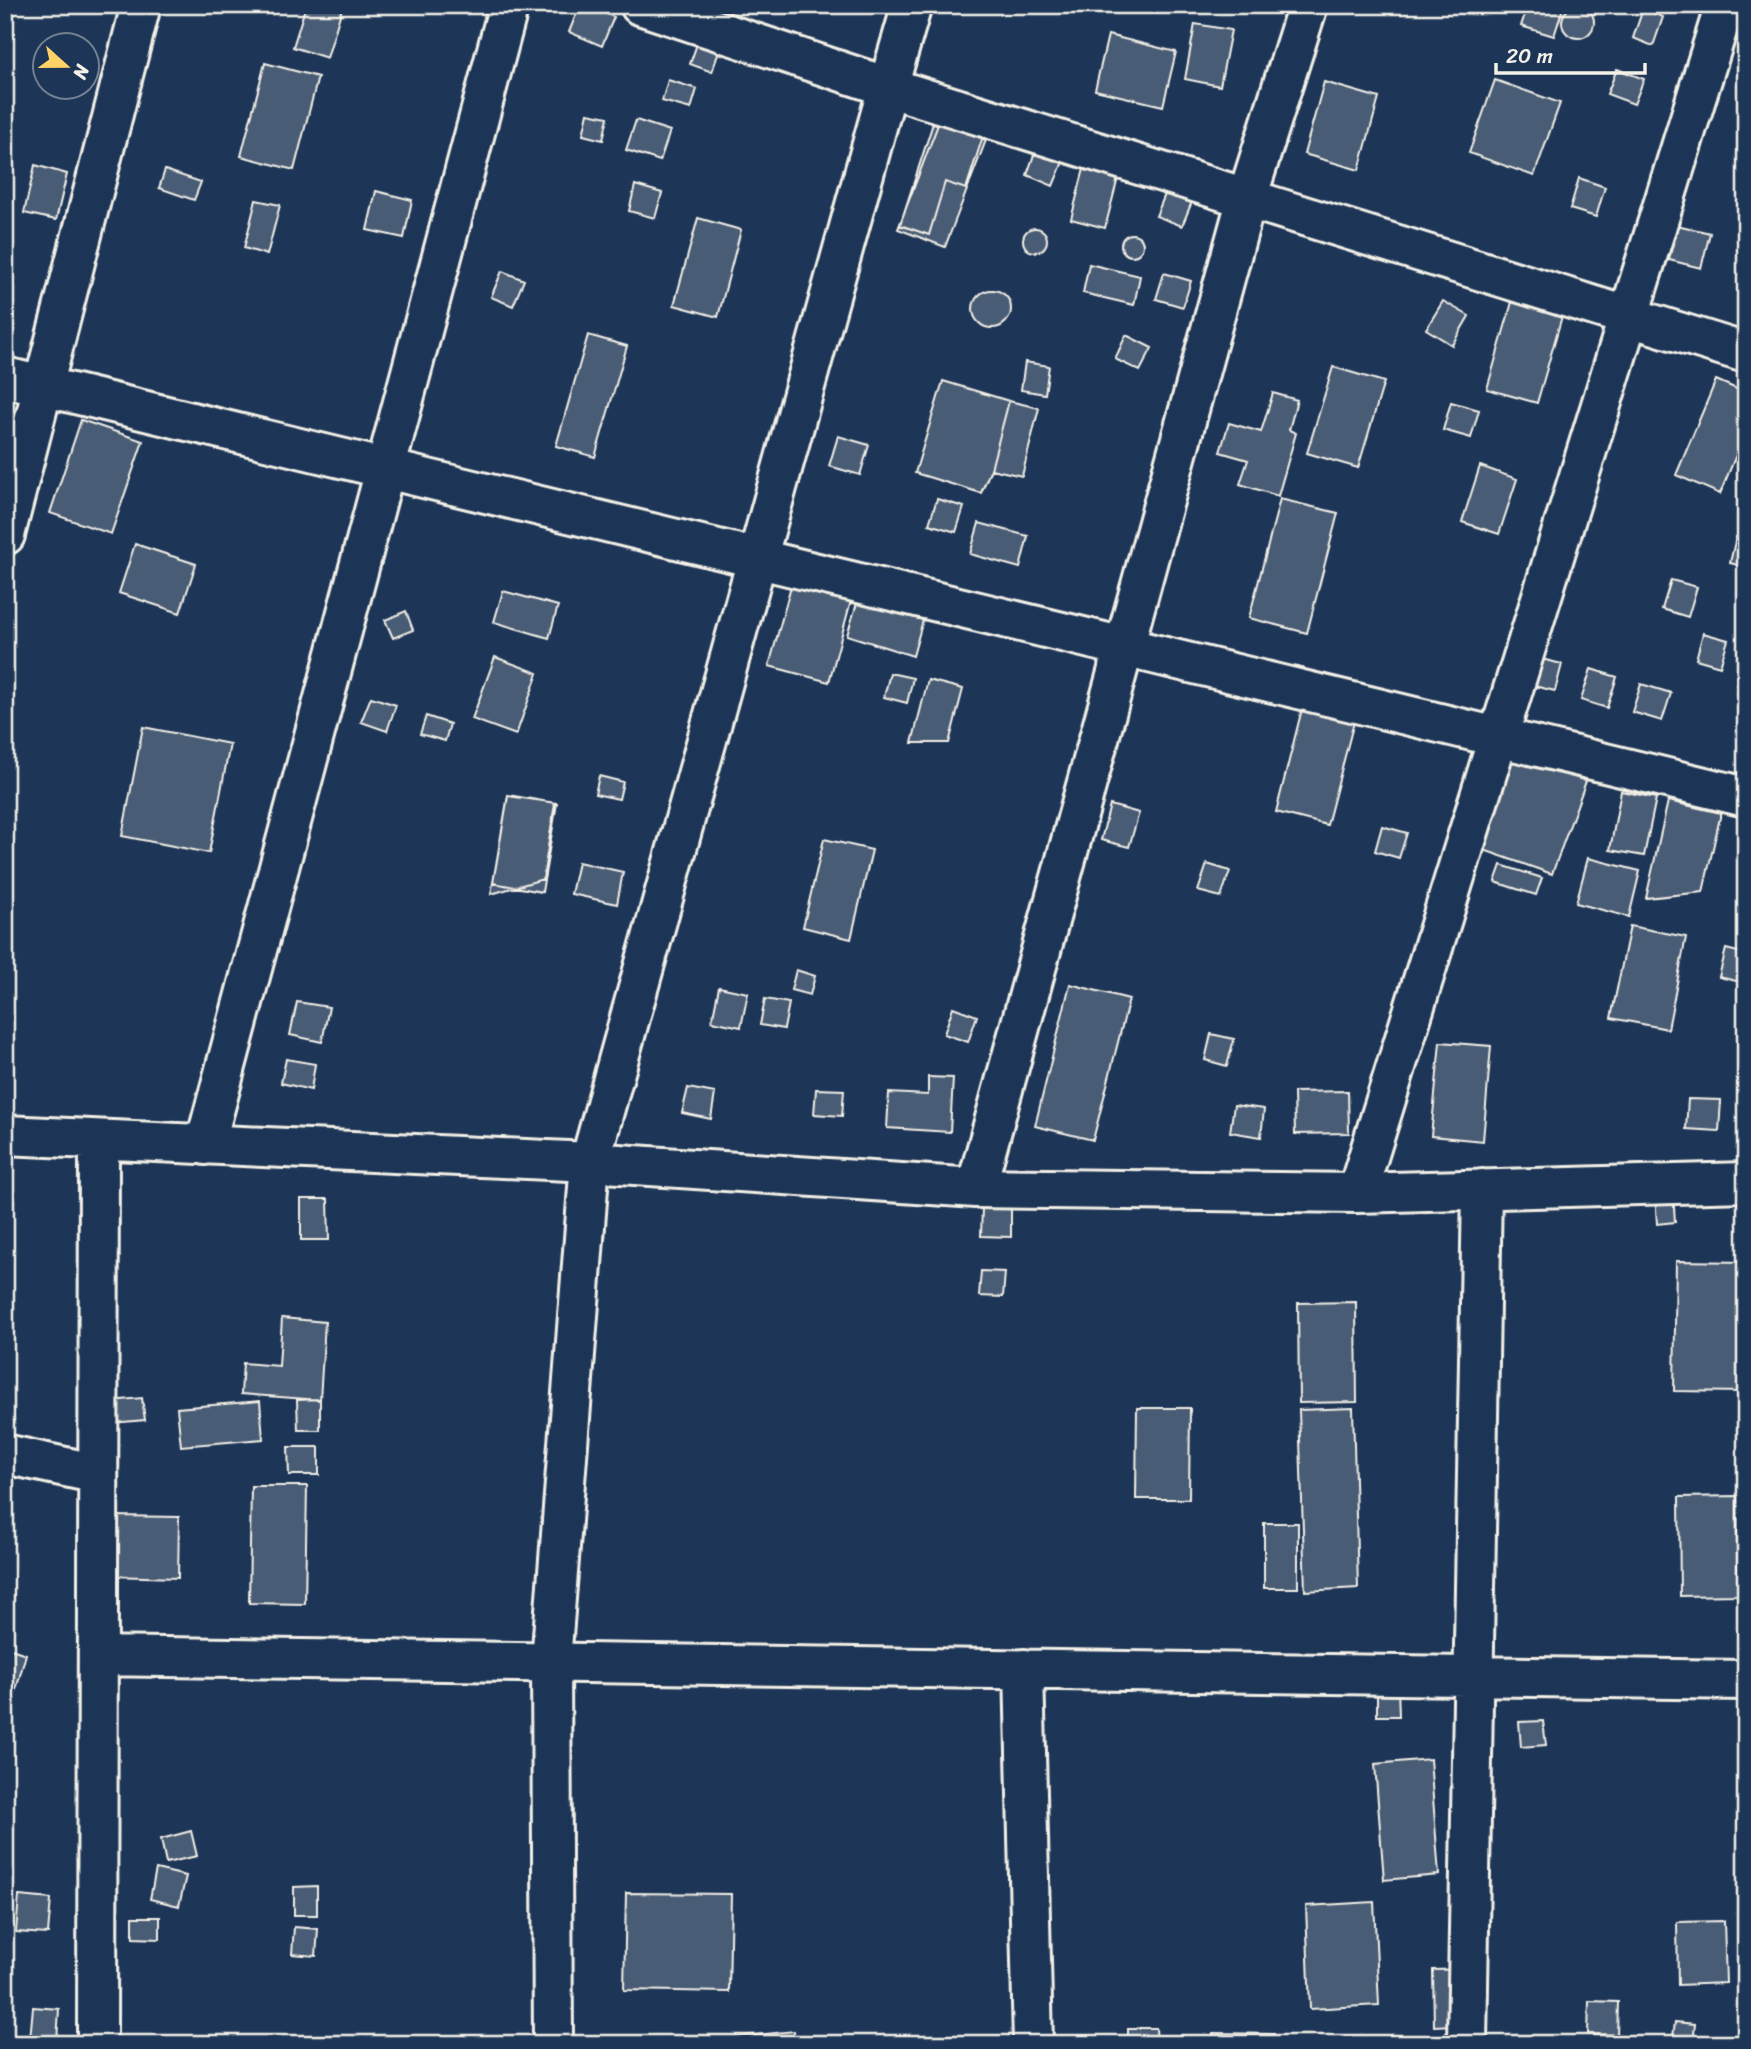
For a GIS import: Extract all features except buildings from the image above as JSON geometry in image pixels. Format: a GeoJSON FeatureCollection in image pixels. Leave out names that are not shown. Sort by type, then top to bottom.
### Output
{"type":"FeatureCollection","features":[{"type":"Feature","properties":{"kind":"street"},"geometry":{"type":"LineString","coordinates":[[5,535],[141,5]]}},
{"type":"Feature","properties":{"kind":"street"},"geometry":{"type":"LineString","coordinates":[[205,1145],[509,5]]}},
{"type":"Feature","properties":{"kind":"street"},"geometry":{"type":"LineString","coordinates":[[640,5],[888,87],[1746,353]]}},
{"type":"Feature","properties":{"kind":"street"},"geometry":{"type":"LineString","coordinates":[[553,2044],[551,1662],[590,1163],[912,5]]}},
{"type":"Feature","properties":{"kind":"street"},"geometry":{"type":"LineString","coordinates":[[976,1188],[1247,198],[1308,5]]}},
{"type":"Feature","properties":{"kind":"street"},"geometry":{"type":"LineString","coordinates":[[1357,1193],[1725,5]]}},
{"type":"Feature","properties":{"kind":"street"},"geometry":{"type":"LineString","coordinates":[[5,377],[1746,797]]}},
{"type":"Feature","properties":{"kind":"street"},"geometry":{"type":"LineString","coordinates":[[5,1135],[590,1163],[976,1188],[1357,1193],[1746,1182]]}},
{"type":"Feature","properties":{"kind":"street"},"geometry":{"type":"LineString","coordinates":[[96,2044],[99,1139]]}},
{"type":"Feature","properties":{"kind":"street"},"geometry":{"type":"LineString","coordinates":[[1467,2044],[1482,1189]]}},
{"type":"Feature","properties":{"kind":"street"},"geometry":{"type":"LineString","coordinates":[[5,1454],[98,1474]]}},
{"type":"Feature","properties":{"kind":"street"},"geometry":{"type":"LineString","coordinates":[[98,1656],[1746,1680]]}},
{"type":"Feature","properties":{"kind":"street"},"geometry":{"type":"LineString","coordinates":[[1024,1669],[1033,2044]]}}]}
